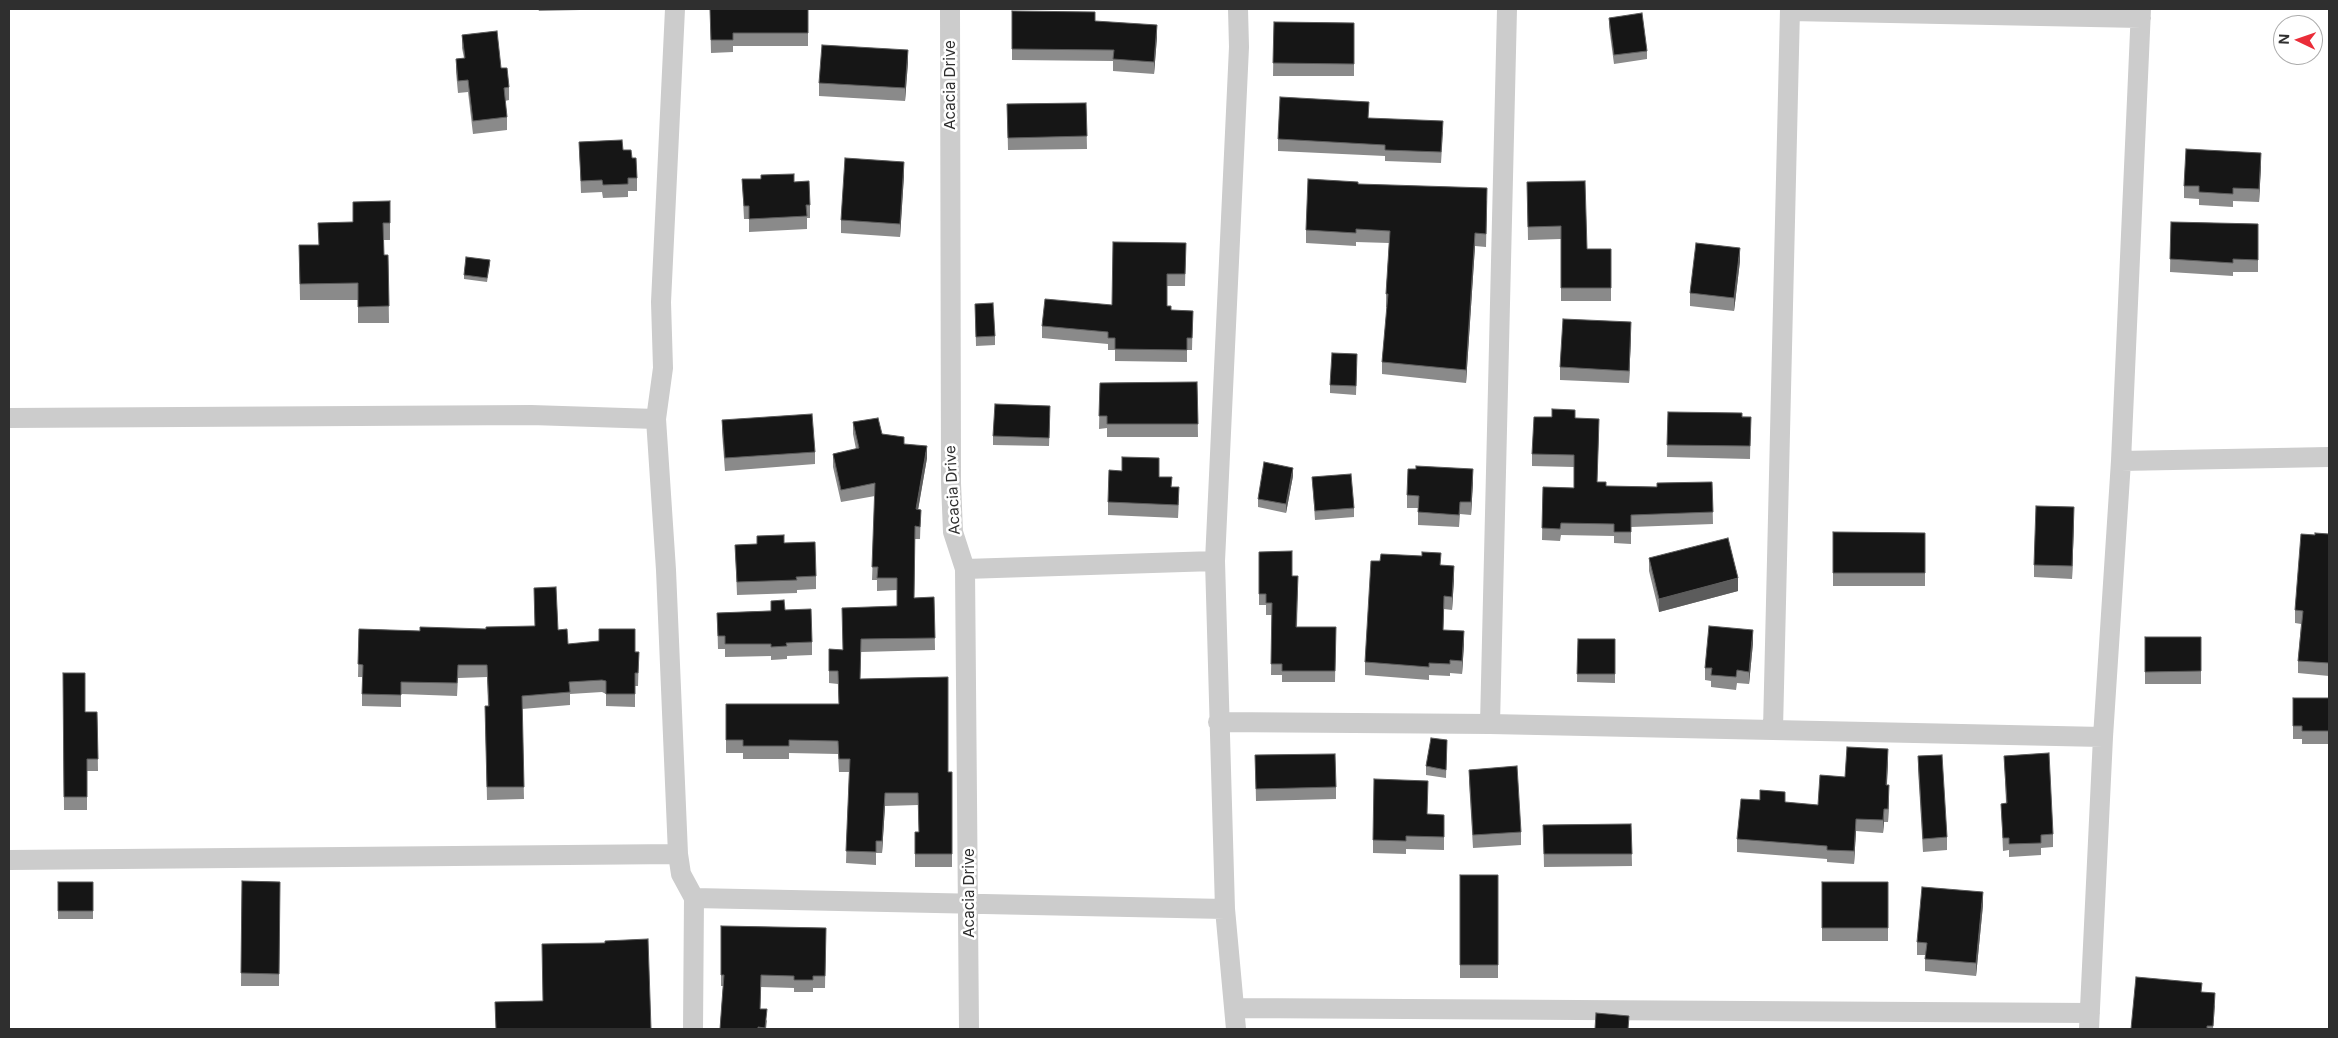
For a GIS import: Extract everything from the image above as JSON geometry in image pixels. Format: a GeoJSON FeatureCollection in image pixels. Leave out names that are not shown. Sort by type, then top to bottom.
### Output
{"type":"FeatureCollection","features":[{"type":"Feature","properties":{"kind":"street"},"geometry":{"type":"LineString","coordinates":[[675,9],[661,302],[663,368],[656,419],[666,570],[678,854],[681,874],[694,898],[693,1029]]}},
{"type":"Feature","properties":{"kind":"street","name":"Acacia Drive"},"geometry":{"type":"LineString","coordinates":[[950,9],[951,483],[953,532],[965,569],[969,1029]]}},
{"type":"Feature","properties":{"kind":"street"},"geometry":{"type":"LineString","coordinates":[[1236,1029],[1236,1008],[1225,909],[1218,722],[1216,561],[1238,57],[1238,9]]}},
{"type":"Feature","properties":{"kind":"street"},"geometry":{"type":"LineString","coordinates":[[1490,724],[1507,9]]}},
{"type":"Feature","properties":{"kind":"street"},"geometry":{"type":"LineString","coordinates":[[1236,1008],[2089,1021],[2103,737],[2121,461],[2141,13],[1790,10],[1773,729]]}},
{"type":"Feature","properties":{"kind":"street"},"geometry":{"type":"LineString","coordinates":[[9,418],[531,415],[656,419]]}},
{"type":"Feature","properties":{"kind":"street"},"geometry":{"type":"LineString","coordinates":[[2121,461],[2329,457]]}},
{"type":"Feature","properties":{"kind":"street"},"geometry":{"type":"LineString","coordinates":[[965,569],[1216,561]]}},
{"type":"Feature","properties":{"kind":"street"},"geometry":{"type":"LineString","coordinates":[[1218,722],[1490,724],[2103,737]]}},
{"type":"Feature","properties":{"kind":"street"},"geometry":{"type":"LineString","coordinates":[[9,860],[678,854]]}},
{"type":"Feature","properties":{"kind":"street"},"geometry":{"type":"LineString","coordinates":[[694,898],[1225,909]]}},
{"type":"Feature","properties":{"kind":"building"},"geometry":{"type":"Polygon","coordinates":[[[710,9],[808,9],[808,33],[733,33],[733,40],[711,40],[710,9]]]}},
{"type":"Feature","properties":{"kind":"building"},"geometry":{"type":"Polygon","coordinates":[[[1012,11],[1095,12],[1095,21],[1157,25],[1154,62],[1113,59],[1114,50],[1012,49],[1012,11]]]}},
{"type":"Feature","properties":{"kind":"building"},"geometry":{"type":"Polygon","coordinates":[[[1642,13],[1647,51],[1614,55],[1609,18],[1642,13]]]}},
{"type":"Feature","properties":{"kind":"building"},"geometry":{"type":"Polygon","coordinates":[[[1274,22],[1354,23],[1354,64],[1273,63],[1274,22]]]}},
{"type":"Feature","properties":{"kind":"building"},"geometry":{"type":"Polygon","coordinates":[[[497,31],[501,68],[507,68],[509,87],[504,88],[507,117],[473,121],[468,80],[458,81],[456,59],[465,58],[462,35],[497,31]]]}},
{"type":"Feature","properties":{"kind":"building"},"geometry":{"type":"Polygon","coordinates":[[[822,45],[908,50],[905,88],[819,83],[822,45]]]}},
{"type":"Feature","properties":{"kind":"building"},"geometry":{"type":"Polygon","coordinates":[[[1280,97],[1369,102],[1368,118],[1443,121],[1441,152],[1385,150],[1385,145],[1278,139],[1280,97]]]}},
{"type":"Feature","properties":{"kind":"building"},"geometry":{"type":"Polygon","coordinates":[[[1086,103],[1087,136],[1008,138],[1007,104],[1086,103]]]}},
{"type":"Feature","properties":{"kind":"building"},"geometry":{"type":"Polygon","coordinates":[[[622,140],[623,150],[631,150],[632,158],[636,158],[637,178],[628,178],[628,184],[603,185],[602,180],[581,181],[579,142],[622,140]]]}},
{"type":"Feature","properties":{"kind":"building"},"geometry":{"type":"Polygon","coordinates":[[[2186,149],[2261,153],[2259,189],[2233,188],[2233,194],[2199,192],[2199,186],[2184,186],[2186,149]]]}},
{"type":"Feature","properties":{"kind":"building"},"geometry":{"type":"Polygon","coordinates":[[[845,158],[904,162],[900,224],[841,220],[845,158]]]}},
{"type":"Feature","properties":{"kind":"building"},"geometry":{"type":"Polygon","coordinates":[[[794,174],[794,182],[809,181],[810,205],[806,205],[807,216],[749,219],[749,206],[744,206],[742,179],[761,179],[761,175],[794,174]]]}},
{"type":"Feature","properties":{"kind":"building"},"geometry":{"type":"Polygon","coordinates":[[[1308,179],[1358,182],[1358,184],[1487,188],[1486,234],[1475,233],[1466,370],[1382,362],[1388,294],[1386,294],[1390,231],[1356,229],[1356,233],[1306,230],[1308,179]]]}},
{"type":"Feature","properties":{"kind":"building"},"geometry":{"type":"Polygon","coordinates":[[[1585,181],[1587,249],[1611,249],[1611,288],[1561,288],[1561,226],[1528,227],[1527,182],[1585,181]]]}},
{"type":"Feature","properties":{"kind":"building"},"geometry":{"type":"Polygon","coordinates":[[[390,201],[390,223],[383,223],[384,255],[388,255],[389,306],[358,307],[358,283],[300,284],[299,245],[319,245],[318,223],[353,222],[353,202],[390,201]]]}},
{"type":"Feature","properties":{"kind":"building"},"geometry":{"type":"Polygon","coordinates":[[[2171,222],[2258,224],[2258,260],[2233,259],[2233,263],[2170,259],[2171,222]]]}},
{"type":"Feature","properties":{"kind":"building"},"geometry":{"type":"Polygon","coordinates":[[[1113,242],[1186,243],[1185,274],[1167,274],[1167,306],[1171,306],[1171,310],[1193,311],[1192,338],[1187,338],[1187,350],[1115,349],[1115,338],[1108,338],[1108,332],[1042,326],[1045,299],[1112,305],[1113,242]]]}},
{"type":"Feature","properties":{"kind":"building"},"geometry":{"type":"Polygon","coordinates":[[[1696,243],[1740,248],[1734,298],[1690,293],[1696,243]]]}},
{"type":"Feature","properties":{"kind":"building"},"geometry":{"type":"Polygon","coordinates":[[[466,257],[490,260],[487,278],[464,275],[466,257]]]}},
{"type":"Feature","properties":{"kind":"building"},"geometry":{"type":"Polygon","coordinates":[[[993,303],[995,336],[976,337],[975,304],[993,303]]]}},
{"type":"Feature","properties":{"kind":"building"},"geometry":{"type":"Polygon","coordinates":[[[1563,319],[1631,322],[1629,371],[1560,367],[1563,319]]]}},
{"type":"Feature","properties":{"kind":"building"},"geometry":{"type":"Polygon","coordinates":[[[1332,353],[1357,354],[1356,386],[1330,385],[1332,353]]]}},
{"type":"Feature","properties":{"kind":"building"},"geometry":{"type":"Polygon","coordinates":[[[1197,382],[1198,424],[1107,424],[1107,416],[1099,416],[1100,383],[1197,382]]]}},
{"type":"Feature","properties":{"kind":"building"},"geometry":{"type":"Polygon","coordinates":[[[995,404],[1050,406],[1049,438],[993,436],[995,404]]]}},
{"type":"Feature","properties":{"kind":"building"},"geometry":{"type":"Polygon","coordinates":[[[1552,409],[1575,410],[1575,418],[1599,419],[1597,482],[1606,482],[1606,486],[1657,487],[1657,483],[1712,482],[1713,512],[1631,515],[1631,532],[1614,532],[1614,524],[1561,523],[1560,529],[1542,528],[1543,487],[1574,488],[1574,455],[1532,454],[1534,417],[1552,417],[1552,409]]]}},
{"type":"Feature","properties":{"kind":"building"},"geometry":{"type":"Polygon","coordinates":[[[1668,412],[1742,413],[1742,417],[1751,417],[1750,446],[1667,445],[1668,412]]]}},
{"type":"Feature","properties":{"kind":"building"},"geometry":{"type":"Polygon","coordinates":[[[812,414],[815,452],[725,458],[722,420],[812,414]]]}},
{"type":"Feature","properties":{"kind":"building"},"geometry":{"type":"Polygon","coordinates":[[[878,418],[882,434],[904,437],[904,444],[927,446],[916,509],[921,510],[920,527],[915,526],[914,598],[934,597],[935,638],[861,639],[860,679],[948,677],[948,772],[952,772],[952,854],[915,854],[915,832],[919,832],[918,793],[885,793],[882,841],[876,841],[876,852],[846,851],[850,759],[839,759],[838,741],[789,740],[789,746],[743,746],[743,740],[726,740],[726,704],[839,704],[838,671],[829,671],[829,649],[843,650],[842,608],[897,606],[897,578],[877,578],[878,567],[872,567],[875,483],[841,490],[833,454],[859,448],[853,422],[878,418]]]}},
{"type":"Feature","properties":{"kind":"building"},"geometry":{"type":"Polygon","coordinates":[[[1122,457],[1159,458],[1159,477],[1172,477],[1171,487],[1179,487],[1178,505],[1108,502],[1109,470],[1122,471],[1122,457]]]}},
{"type":"Feature","properties":{"kind":"building"},"geometry":{"type":"Polygon","coordinates":[[[1264,462],[1293,468],[1286,504],[1258,499],[1264,462]]]}},
{"type":"Feature","properties":{"kind":"building"},"geometry":{"type":"Polygon","coordinates":[[[1416,466],[1473,469],[1471,502],[1460,502],[1459,515],[1418,512],[1419,496],[1407,495],[1408,469],[1416,469],[1416,466]]]}},
{"type":"Feature","properties":{"kind":"building"},"geometry":{"type":"Polygon","coordinates":[[[1351,474],[1354,508],[1315,511],[1312,477],[1351,474]]]}},
{"type":"Feature","properties":{"kind":"building"},"geometry":{"type":"Polygon","coordinates":[[[2036,506],[2074,507],[2072,566],[2034,565],[2036,506]]]}},
{"type":"Feature","properties":{"kind":"building"},"geometry":{"type":"Polygon","coordinates":[[[1833,532],[1925,533],[1925,573],[1833,573],[1833,532]]]}},
{"type":"Feature","properties":{"kind":"building"},"geometry":{"type":"Polygon","coordinates":[[[2315,533],[2329,534],[2329,663],[2298,661],[2303,611],[2295,610],[2301,534],[2315,535],[2315,533]]]}},
{"type":"Feature","properties":{"kind":"building"},"geometry":{"type":"Polygon","coordinates":[[[784,535],[784,543],[815,542],[816,576],[796,577],[797,580],[737,582],[735,545],[757,544],[757,536],[784,535]]]}},
{"type":"Feature","properties":{"kind":"building"},"geometry":{"type":"Polygon","coordinates":[[[1728,538],[1738,578],[1659,599],[1649,558],[1728,538]]]}},
{"type":"Feature","properties":{"kind":"building"},"geometry":{"type":"Polygon","coordinates":[[[1292,551],[1292,576],[1298,576],[1296,627],[1336,627],[1335,671],[1282,671],[1282,664],[1271,664],[1272,603],[1266,603],[1266,594],[1259,594],[1259,552],[1292,551]]]}},
{"type":"Feature","properties":{"kind":"building"},"geometry":{"type":"Polygon","coordinates":[[[1422,552],[1441,553],[1440,565],[1454,566],[1452,597],[1444,596],[1443,630],[1464,631],[1462,661],[1450,660],[1450,664],[1429,663],[1429,667],[1365,662],[1371,561],[1380,561],[1381,554],[1422,556],[1422,552]]]}},
{"type":"Feature","properties":{"kind":"building"},"geometry":{"type":"Polygon","coordinates":[[[556,587],[558,630],[567,629],[568,644],[599,641],[599,629],[635,629],[635,652],[639,652],[638,673],[635,673],[635,694],[606,694],[606,681],[602,680],[569,682],[570,692],[522,696],[524,787],[487,787],[485,706],[489,706],[487,665],[458,665],[457,683],[401,682],[401,695],[362,694],[363,665],[358,664],[359,629],[420,631],[420,627],[486,629],[486,627],[535,626],[534,588],[556,587]]]}},
{"type":"Feature","properties":{"kind":"building"},"geometry":{"type":"Polygon","coordinates":[[[784,600],[785,610],[811,609],[812,642],[786,643],[787,646],[771,647],[771,644],[725,644],[725,636],[718,636],[717,613],[771,611],[771,601],[784,600]]]}},
{"type":"Feature","properties":{"kind":"building"},"geometry":{"type":"Polygon","coordinates":[[[1709,626],[1753,630],[1749,672],[1737,670],[1736,677],[1711,675],[1712,668],[1705,668],[1709,626]]]}},
{"type":"Feature","properties":{"kind":"building"},"geometry":{"type":"Polygon","coordinates":[[[2145,637],[2201,637],[2201,671],[2145,672],[2145,637]]]}},
{"type":"Feature","properties":{"kind":"building"},"geometry":{"type":"Polygon","coordinates":[[[1578,639],[1615,639],[1615,674],[1577,674],[1578,639]]]}},
{"type":"Feature","properties":{"kind":"building"},"geometry":{"type":"Polygon","coordinates":[[[63,673],[85,673],[85,712],[97,712],[98,759],[87,759],[87,797],[64,797],[63,673]]]}},
{"type":"Feature","properties":{"kind":"building"},"geometry":{"type":"Polygon","coordinates":[[[2293,698],[2329,698],[2329,731],[2302,731],[2302,726],[2293,726],[2293,698]]]}},
{"type":"Feature","properties":{"kind":"building"},"geometry":{"type":"Polygon","coordinates":[[[1431,738],[1447,740],[1446,770],[1426,766],[1431,738]]]}},
{"type":"Feature","properties":{"kind":"building"},"geometry":{"type":"Polygon","coordinates":[[[1847,747],[1888,749],[1886,785],[1889,785],[1888,809],[1884,809],[1883,820],[1856,819],[1854,851],[1827,850],[1827,846],[1737,839],[1741,799],[1760,800],[1760,790],[1785,792],[1785,802],[1818,805],[1820,775],[1845,777],[1847,747]]]}},
{"type":"Feature","properties":{"kind":"building"},"geometry":{"type":"Polygon","coordinates":[[[2049,753],[2053,834],[2041,835],[2041,843],[2009,844],[2009,838],[2003,838],[2001,804],[2007,803],[2004,756],[2049,753]]]}},
{"type":"Feature","properties":{"kind":"building"},"geometry":{"type":"Polygon","coordinates":[[[1335,754],[1336,787],[1256,789],[1255,755],[1335,754]]]}},
{"type":"Feature","properties":{"kind":"building"},"geometry":{"type":"Polygon","coordinates":[[[1942,755],[1947,837],[1923,839],[1918,756],[1942,755]]]}},
{"type":"Feature","properties":{"kind":"building"},"geometry":{"type":"Polygon","coordinates":[[[1517,766],[1521,832],[1473,835],[1469,770],[1517,766]]]}},
{"type":"Feature","properties":{"kind":"building"},"geometry":{"type":"Polygon","coordinates":[[[1374,779],[1428,781],[1427,814],[1444,815],[1444,837],[1406,836],[1406,841],[1373,840],[1374,779]]]}},
{"type":"Feature","properties":{"kind":"building"},"geometry":{"type":"Polygon","coordinates":[[[1631,824],[1632,854],[1544,854],[1543,825],[1631,824]]]}},
{"type":"Feature","properties":{"kind":"building"},"geometry":{"type":"Polygon","coordinates":[[[1460,875],[1498,875],[1498,965],[1460,965],[1460,875]]]}},
{"type":"Feature","properties":{"kind":"building"},"geometry":{"type":"Polygon","coordinates":[[[242,881],[280,882],[279,974],[241,973],[242,881]]]}},
{"type":"Feature","properties":{"kind":"building"},"geometry":{"type":"Polygon","coordinates":[[[58,882],[93,882],[93,911],[58,911],[58,882]]]}},
{"type":"Feature","properties":{"kind":"building"},"geometry":{"type":"Polygon","coordinates":[[[1822,882],[1888,882],[1888,928],[1822,928],[1822,882]]]}},
{"type":"Feature","properties":{"kind":"building"},"geometry":{"type":"Polygon","coordinates":[[[1922,887],[1983,892],[1976,963],[1925,959],[1927,943],[1917,942],[1922,887]]]}},
{"type":"Feature","properties":{"kind":"building"},"geometry":{"type":"Polygon","coordinates":[[[721,926],[826,928],[825,976],[813,976],[813,980],[794,980],[794,976],[761,975],[760,1009],[767,1009],[765,1028],[720,1029],[724,975],[721,975],[721,926]]]}},
{"type":"Feature","properties":{"kind":"building"},"geometry":{"type":"Polygon","coordinates":[[[648,939],[651,1029],[496,1029],[495,1002],[543,1001],[542,944],[605,943],[605,941],[648,939]]]}},
{"type":"Feature","properties":{"kind":"building"},"geometry":{"type":"Polygon","coordinates":[[[2136,977],[2202,983],[2201,992],[2215,993],[2213,1026],[2207,1026],[2207,1029],[2131,1029],[2136,977]]]}},
{"type":"Feature","properties":{"kind":"building"},"geometry":{"type":"Polygon","coordinates":[[[1596,1013],[1629,1016],[1628,1029],[1595,1029],[1596,1013]]]}}]}
